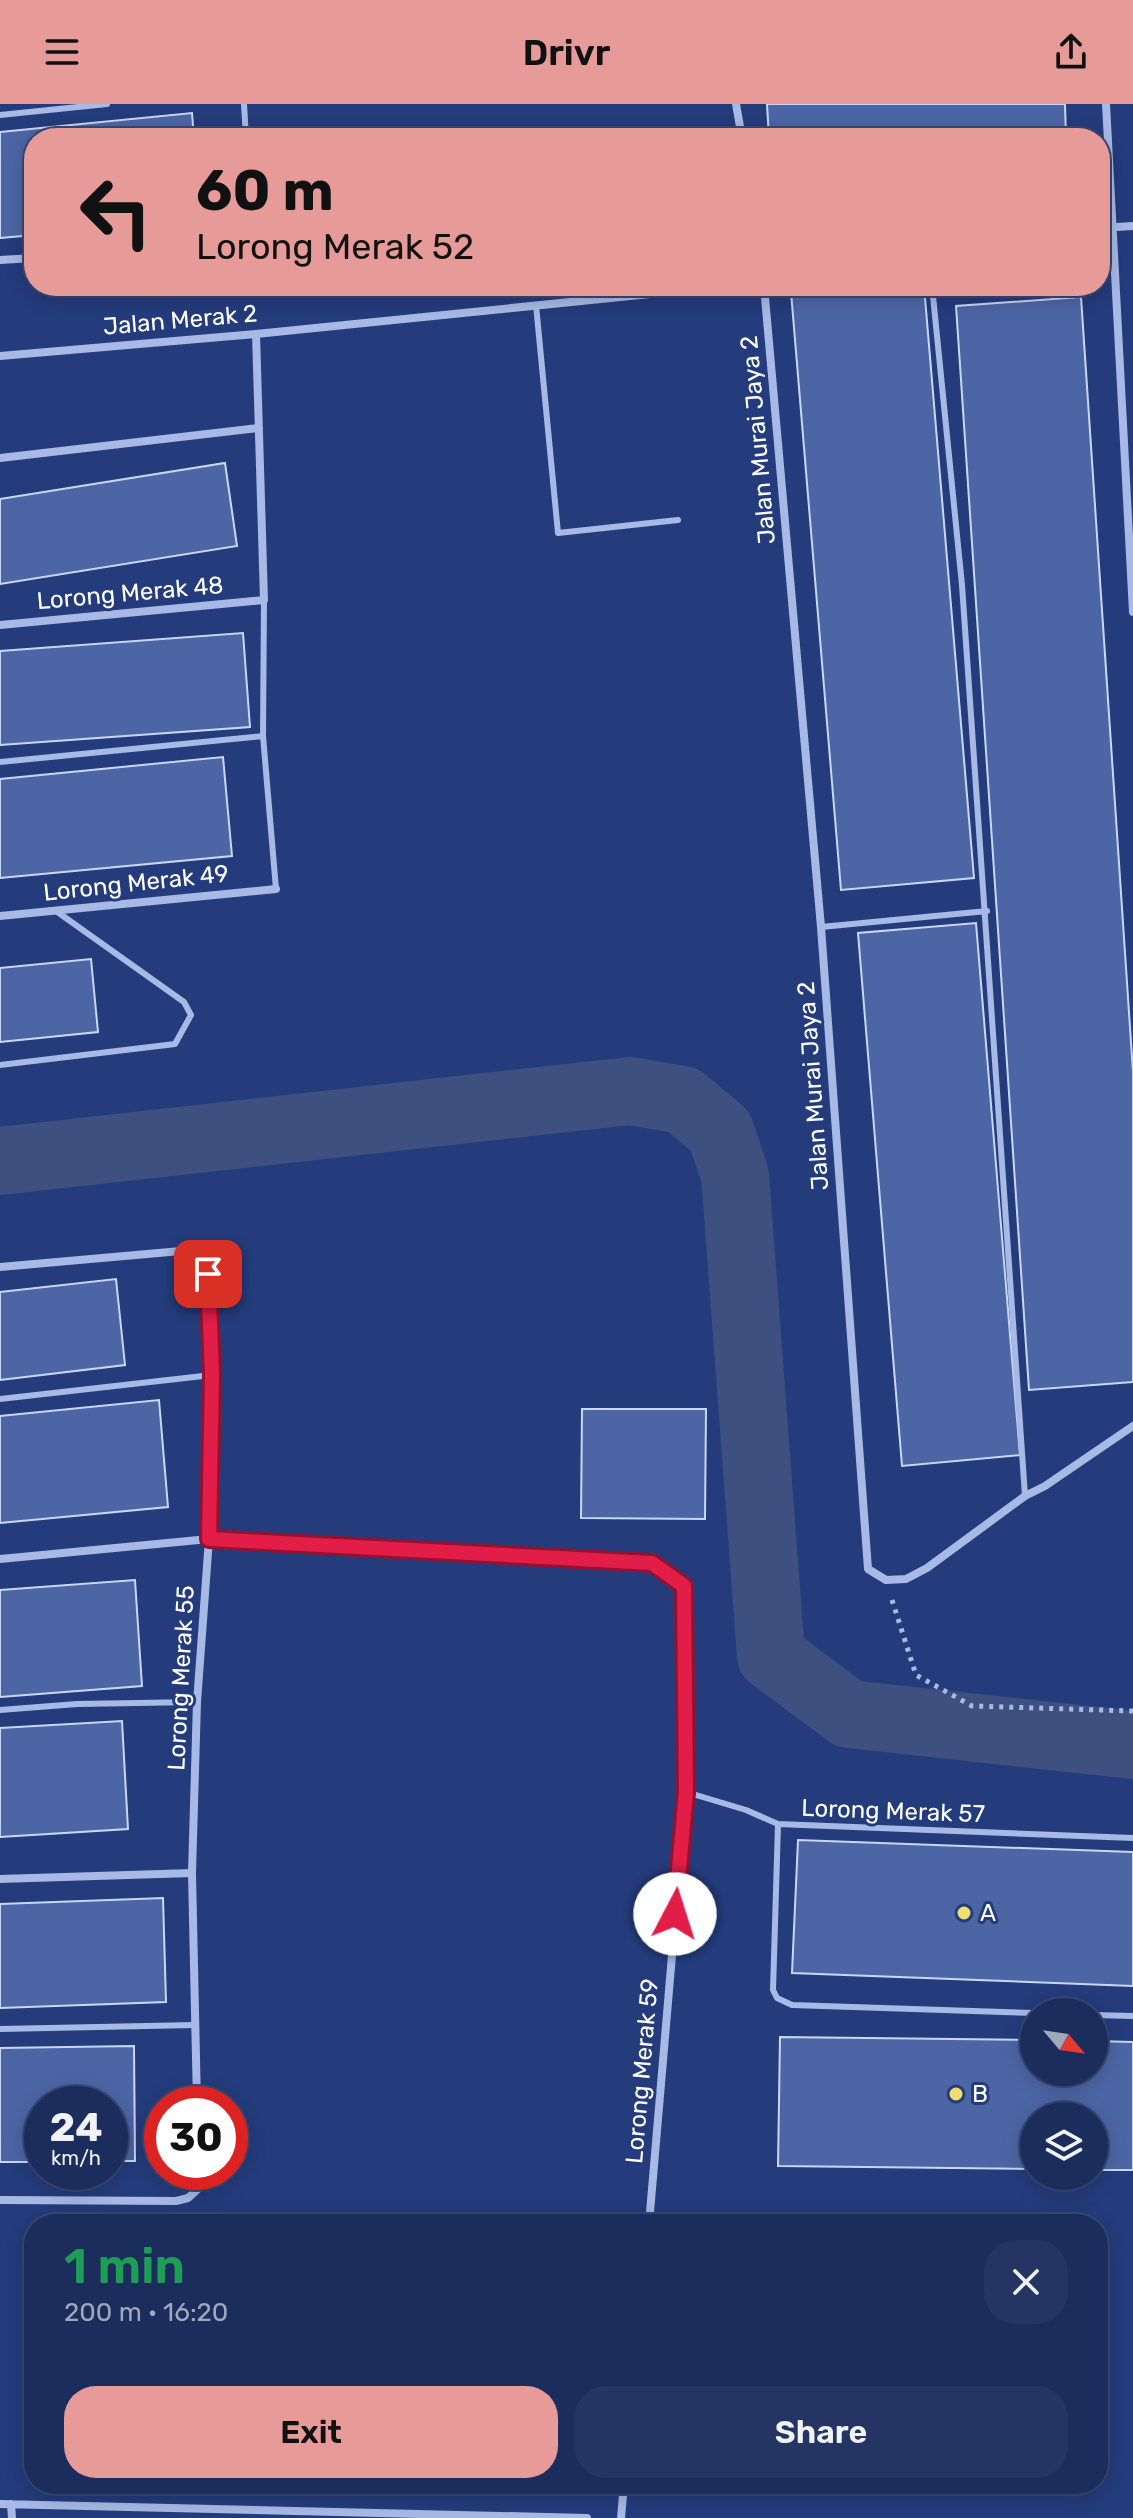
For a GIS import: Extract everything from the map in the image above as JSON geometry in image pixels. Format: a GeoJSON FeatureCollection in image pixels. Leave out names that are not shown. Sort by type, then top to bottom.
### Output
{"type":"FeatureCollection","features":[{"type":"Feature","properties":{"kind":"street"},"geometry":{"type":"LineString","coordinates":[[736,104],[740,128]]}},
{"type":"Feature","properties":{"kind":"street"},"geometry":{"type":"LineString","coordinates":[[1106,104],[1108,128]]}},
{"type":"Feature","properties":{"kind":"street"},"geometry":{"type":"LineString","coordinates":[[1110,166],[1130,490],[1133,612]]}},
{"type":"Feature","properties":{"kind":"street"},"geometry":{"type":"LineString","coordinates":[[1110,227],[1133,226]]}},
{"type":"Feature","properties":{"kind":"street"},"geometry":{"type":"LineString","coordinates":[[0,260],[24,259]]}},
{"type":"Feature","properties":{"kind":"street","name":"Jalan Merak 2"},"geometry":{"type":"LineString","coordinates":[[0,356],[256,334],[628,296]]}},
{"type":"Feature","properties":{"kind":"street","name":"Jalan Murai Jaya 2"},"geometry":{"type":"LineString","coordinates":[[765,296],[821,927],[868,1569],[886,1580]]}},
{"type":"Feature","properties":{"kind":"street"},"geometry":{"type":"LineString","coordinates":[[256,334],[264,600]]}},
{"type":"Feature","properties":{"kind":"street"},"geometry":{"type":"LineString","coordinates":[[0,458],[259,428]]}},
{"type":"Feature","properties":{"kind":"street","name":"Lorong Merak 48"},"geometry":{"type":"LineString","coordinates":[[0,625],[264,600]]}},
{"type":"Feature","properties":{"kind":"street","name":"Lorong Merak 49"},"geometry":{"type":"LineString","coordinates":[[0,916],[276,889]]}},
{"type":"Feature","properties":{"kind":"street","name":"Lorong Merak 55"},"geometry":{"type":"LineString","coordinates":[[0,1267],[181,1251],[199,1256],[208,1274],[212,1375],[209,1539],[197,1702],[192,1873],[197,2086]]}},
{"type":"Feature","properties":{"kind":"street"},"geometry":{"type":"LineString","coordinates":[[886,1580],[906,1579],[927,1568],[1025,1496],[1045,1486],[1133,1426]]}},
{"type":"Feature","properties":{"kind":"street"},"geometry":{"type":"LineString","coordinates":[[0,1559],[209,1539]]}},
{"type":"Feature","properties":{"kind":"street","name":"Lorong Merak 59"},"geometry":{"type":"LineString","coordinates":[[209,1539],[652,1563],[684,1586],[686,1792],[650,2214]]}},
{"type":"Feature","properties":{"kind":"street"},"geometry":{"type":"LineString","coordinates":[[0,1879],[192,1873]]}},
{"type":"Feature","properties":{"kind":"street"},"geometry":{"type":"LineString","coordinates":[[0,2200],[176,2201],[188,2198],[197,2190]]}},
{"type":"Feature","properties":{"kind":"street"},"geometry":{"type":"LineString","coordinates":[[621,2518],[623,2494]]}},
{"type":"Feature","properties":{"kind":"street"},"geometry":{"type":"LineString","coordinates":[[0,2504],[165,2507],[316,2515],[587,2518]]}},
{"type":"Feature","properties":{"kind":"street"},"geometry":{"type":"LineString","coordinates":[[11,2504],[12,2518]]}},
{"type":"Feature","properties":{"kind":"lane"},"geometry":{"type":"LineString","coordinates":[[0,115],[107,104]]}},
{"type":"Feature","properties":{"kind":"lane"},"geometry":{"type":"LineString","coordinates":[[244,104],[245,128]]}},
{"type":"Feature","properties":{"kind":"lane"},"geometry":{"type":"LineString","coordinates":[[933,296],[962,585],[987,911],[1025,1496]]}},
{"type":"Feature","properties":{"kind":"lane"},"geometry":{"type":"LineString","coordinates":[[536,305],[558,533],[678,520]]}},
{"type":"Feature","properties":{"kind":"lane"},"geometry":{"type":"LineString","coordinates":[[264,600],[263,736],[276,889]]}},
{"type":"Feature","properties":{"kind":"lane"},"geometry":{"type":"LineString","coordinates":[[0,762],[263,736]]}},
{"type":"Feature","properties":{"kind":"lane"},"geometry":{"type":"LineString","coordinates":[[0,1065],[175,1044],[191,1015],[184,1002],[56,911]]}},
{"type":"Feature","properties":{"kind":"lane"},"geometry":{"type":"LineString","coordinates":[[821,927],[987,911]]}},
{"type":"Feature","properties":{"kind":"lane"},"geometry":{"type":"LineString","coordinates":[[0,1399],[212,1375]]}},
{"type":"Feature","properties":{"kind":"lane"},"geometry":{"type":"LineString","coordinates":[[0,1710],[77,1704],[197,1702]]}},
{"type":"Feature","properties":{"kind":"lane"},"geometry":{"type":"LineString","coordinates":[[686,1792],[746,1810],[778,1824]]}},
{"type":"Feature","properties":{"kind":"lane","name":"Lorong Merak 57"},"geometry":{"type":"LineString","coordinates":[[1020,2013],[792,2005],[777,1998],[773,1990],[778,1824],[1133,1838]]}},
{"type":"Feature","properties":{"kind":"lane"},"geometry":{"type":"LineString","coordinates":[[1108,2015],[1133,2016]]}},
{"type":"Feature","properties":{"kind":"lane"},"geometry":{"type":"LineString","coordinates":[[0,2029],[195,2025]]}},
{"type":"Feature","properties":{"kind":"lane"},"geometry":{"type":"LineString","coordinates":[[165,2507],[165,2518]]}},
{"type":"Feature","properties":{"kind":"path"},"geometry":{"type":"LineString","coordinates":[[886,1580],[916,1675],[972,1706],[1133,1711]]}},
{"type":"Feature","properties":{"kind":"building"},"geometry":{"type":"Polygon","coordinates":[[[767,104],[1065,104],[1066,128],[768,128],[767,104]]]}},
{"type":"Feature","properties":{"kind":"building"},"geometry":{"type":"Polygon","coordinates":[[[192,113],[193,128],[40,128],[192,113]]]}},
{"type":"Feature","properties":{"kind":"building"},"geometry":{"type":"Polygon","coordinates":[[[24,130],[24,236],[0,238],[0,132],[24,130]]]}},
{"type":"Feature","properties":{"kind":"building"},"geometry":{"type":"Polygon","coordinates":[[[791,296],[925,296],[974,878],[841,890],[791,296]]]}},
{"type":"Feature","properties":{"kind":"building"},"geometry":{"type":"Polygon","coordinates":[[[1081,297],[1133,1072],[1133,1382],[1029,1390],[956,306],[1081,297]]]}},
{"type":"Feature","properties":{"kind":"building"},"geometry":{"type":"Polygon","coordinates":[[[225,463],[237,546],[0,584],[0,499],[225,463]]]}},
{"type":"Feature","properties":{"kind":"building"},"geometry":{"type":"Polygon","coordinates":[[[243,633],[250,727],[0,745],[0,651],[243,633]]]}},
{"type":"Feature","properties":{"kind":"building"},"geometry":{"type":"Polygon","coordinates":[[[223,757],[232,856],[0,878],[0,779],[223,757]]]}},
{"type":"Feature","properties":{"kind":"building"},"geometry":{"type":"Polygon","coordinates":[[[976,923],[1020,1455],[902,1466],[858,933],[976,923]]]}},
{"type":"Feature","properties":{"kind":"building"},"geometry":{"type":"Polygon","coordinates":[[[91,959],[98,1032],[0,1042],[0,968],[91,959]]]}},
{"type":"Feature","properties":{"kind":"building"},"geometry":{"type":"Polygon","coordinates":[[[116,1279],[125,1365],[0,1380],[0,1292],[116,1279]]]}},
{"type":"Feature","properties":{"kind":"building"},"geometry":{"type":"Polygon","coordinates":[[[159,1400],[168,1507],[0,1523],[0,1416],[159,1400]]]}},
{"type":"Feature","properties":{"kind":"building"},"geometry":{"type":"Polygon","coordinates":[[[582,1409],[706,1409],[705,1519],[581,1518],[582,1409]]]}},
{"type":"Feature","properties":{"kind":"building"},"geometry":{"type":"Polygon","coordinates":[[[135,1580],[142,1686],[0,1697],[0,1590],[135,1580]]]}},
{"type":"Feature","properties":{"kind":"building"},"geometry":{"type":"Polygon","coordinates":[[[122,1721],[128,1829],[0,1837],[0,1728],[122,1721]]]}},
{"type":"Feature","properties":{"kind":"building","name":"A"},"geometry":{"type":"Polygon","coordinates":[[[798,1840],[1133,1852],[1133,1986],[792,1973],[798,1840]]]}},
{"type":"Feature","properties":{"kind":"building"},"geometry":{"type":"Polygon","coordinates":[[[163,1898],[166,2002],[0,2008],[0,1904],[163,1898]]]}},
{"type":"Feature","properties":{"kind":"building","name":"B"},"geometry":{"type":"Polygon","coordinates":[[[780,2037],[1020,2040],[1020,2086],[1108,2086],[1108,2041],[1133,2042],[1133,2170],[1108,2170],[1108,2102],[1020,2102],[1020,2169],[778,2166],[780,2037]]]}},
{"type":"Feature","properties":{"kind":"building"},"geometry":{"type":"Polygon","coordinates":[[[134,2046],[135,2161],[128,2161],[128,2086],[24,2086],[24,2162],[0,2162],[0,2048],[134,2046]]]}},
{"type":"Feature","properties":{"kind":"waterway"},"geometry":{"type":"LineString","coordinates":[[0,1161],[630,1091],[683,1100],[720,1131],[735,1175],[771,1656],[849,1714],[1133,1745]]}},
{"type":"Feature","properties":{"kind":"place","name":"A"},"geometry":{"type":"Point","coordinates":[964,1913]}},
{"type":"Feature","properties":{"kind":"place","name":"B"},"geometry":{"type":"Point","coordinates":[956,2094]}},
{"type":"Feature","properties":{"kind":"route"},"geometry":{"type":"LineString","coordinates":[[208,1274],[212,1375],[209,1539],[652,1563],[684,1586],[686,1792],[675,1914]]}}]}
